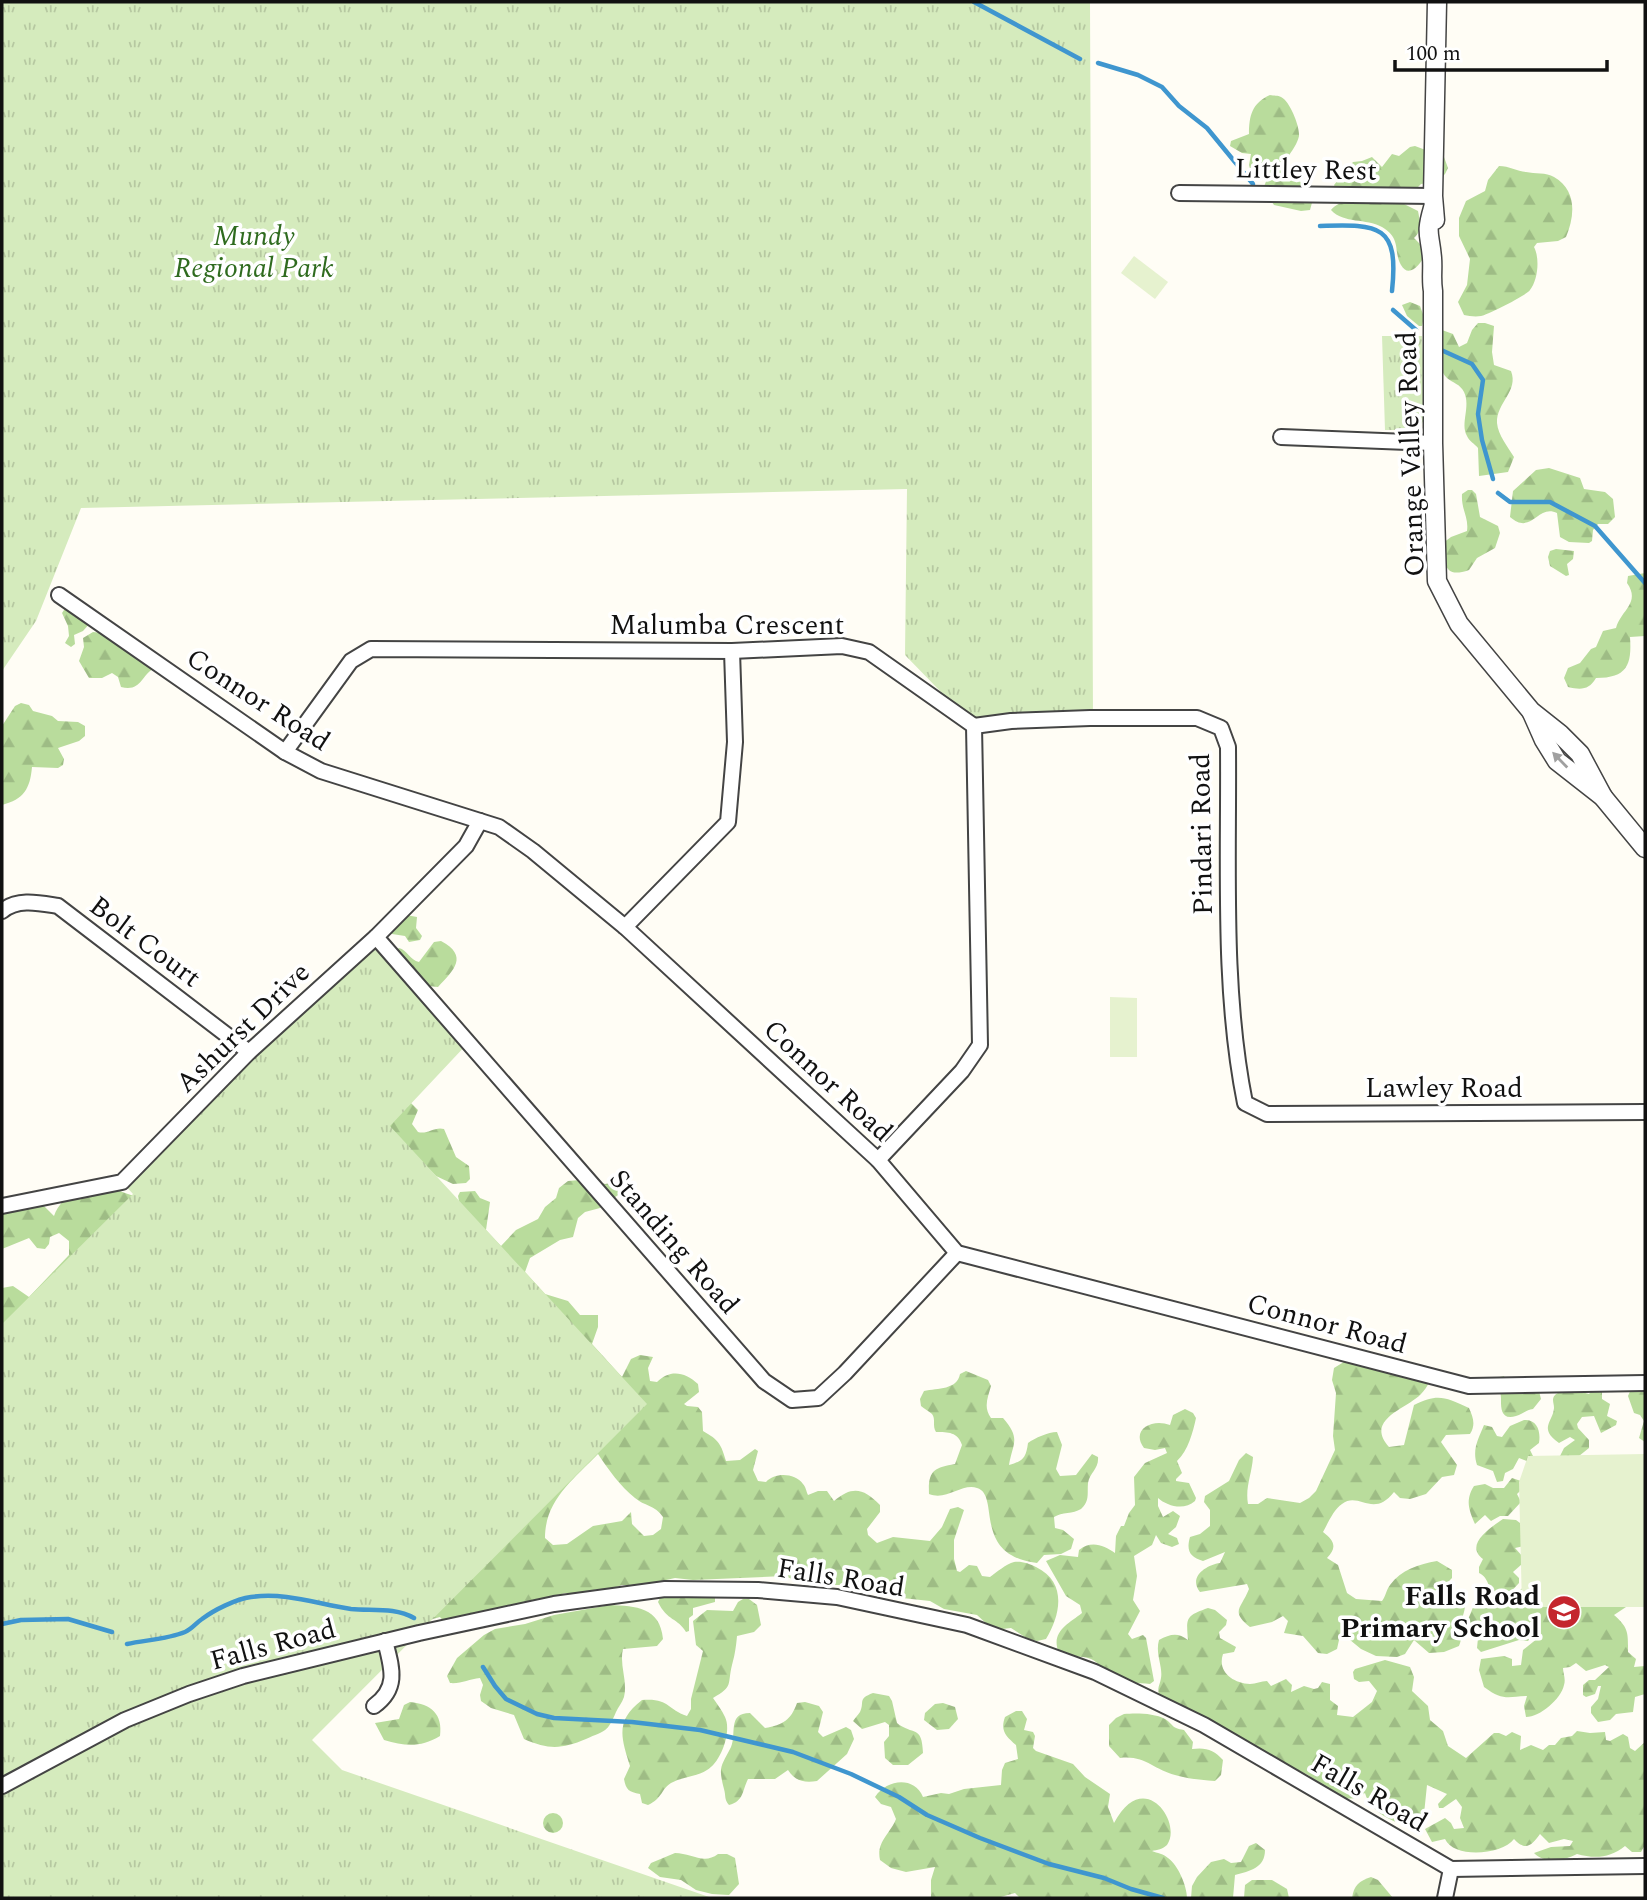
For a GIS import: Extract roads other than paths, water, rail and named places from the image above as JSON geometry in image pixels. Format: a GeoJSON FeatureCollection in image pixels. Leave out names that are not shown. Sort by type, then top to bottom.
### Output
{"type":"FeatureCollection","features":[{"type":"Feature","properties":{"kind":"street","name":"Orange Valley Road"},"geometry":{"type":"LineString","coordinates":[[1435,7],[1433,202],[1427,236],[1432,254],[1430,278],[1433,291],[1437,581],[1458,624],[1531,711],[1580,754],[1603,797],[1645,848]]}},
{"type":"Feature","properties":{"kind":"street","name":"Littley Rest"},"geometry":{"type":"LineString","coordinates":[[1179,193],[1433,202]]}},
{"type":"Feature","properties":{"kind":"street"},"geometry":{"type":"LineString","coordinates":[[1281,438],[1433,443]]}},
{"type":"Feature","properties":{"kind":"street","name":"Connor Road"},"geometry":{"type":"LineString","coordinates":[[59,596],[285,752],[321,771],[499,827],[625,927],[878,1160],[957,1252],[1469,1386],[1645,1383]]}},
{"type":"Feature","properties":{"kind":"street","name":"Malumba Crescent"},"geometry":{"type":"LineString","coordinates":[[285,752],[351,661],[372,649],[732,651],[842,646],[869,653],[974,726]]}},
{"type":"Feature","properties":{"kind":"street"},"geometry":{"type":"LineString","coordinates":[[625,927],[728,822],[735,742],[732,651]]}},
{"type":"Feature","properties":{"kind":"street","name":"Pindari Road"},"geometry":{"type":"LineString","coordinates":[[974,726],[1011,721],[1090,718],[1197,718],[1221,728],[1228,747],[1229,947],[1238,1069],[1245,1104]]}},
{"type":"Feature","properties":{"kind":"street"},"geometry":{"type":"LineString","coordinates":[[878,1160],[962,1071],[980,1045],[974,726]]}},
{"type":"Feature","properties":{"kind":"street","name":"Ashurst Drive"},"geometry":{"type":"LineString","coordinates":[[2,1206],[122,1182],[249,1052],[376,937],[466,846],[480,821]]}},
{"type":"Feature","properties":{"kind":"street","name":"Bolt Court"},"geometry":{"type":"LineString","coordinates":[[2,911],[8,906],[32,901],[58,906],[249,1052]]}},
{"type":"Feature","properties":{"kind":"street","name":"Standing Road"},"geometry":{"type":"LineString","coordinates":[[376,937],[764,1381],[792,1400],[818,1398],[845,1373],[957,1252]]}},
{"type":"Feature","properties":{"kind":"street","name":"Lawley Road"},"geometry":{"type":"LineString","coordinates":[[1245,1104],[1267,1114],[1645,1112]]}},
{"type":"Feature","properties":{"kind":"street","name":"Falls Road"},"geometry":{"type":"LineString","coordinates":[[2,1786],[116,1724],[243,1675],[554,1604],[665,1589],[758,1590],[837,1597],[967,1625],[1096,1672],[1204,1725],[1451,1869]]}},
{"type":"Feature","properties":{"kind":"street"},"geometry":{"type":"LineString","coordinates":[[374,1706],[390,1691],[392,1680],[385,1641]]}},
{"type":"Feature","properties":{"kind":"street"},"geometry":{"type":"LineString","coordinates":[[1445,1898],[1451,1869],[1645,1866]]}},
{"type":"Feature","properties":{"kind":"waterway"},"geometry":{"type":"LineString","coordinates":[[974,2],[1080,59]]}},
{"type":"Feature","properties":{"kind":"waterway"},"geometry":{"type":"LineString","coordinates":[[1098,63],[1138,75],[1162,87],[1179,106],[1207,128],[1253,184]]}},
{"type":"Feature","properties":{"kind":"waterway"},"geometry":{"type":"LineString","coordinates":[[1320,226],[1358,226],[1381,233],[1388,241],[1392,253],[1392,291]]}},
{"type":"Feature","properties":{"kind":"waterway"},"geometry":{"type":"LineString","coordinates":[[1393,310],[1416,330]]}},
{"type":"Feature","properties":{"kind":"waterway"},"geometry":{"type":"LineString","coordinates":[[1439,349],[1472,364],[1483,380],[1478,414],[1493,479]]}},
{"type":"Feature","properties":{"kind":"waterway"},"geometry":{"type":"LineString","coordinates":[[1498,493],[1510,502],[1550,502],[1595,526],[1645,583]]}},
{"type":"Feature","properties":{"kind":"waterway"},"geometry":{"type":"LineString","coordinates":[[127,1644],[185,1632],[219,1609],[251,1597],[289,1597],[351,1609],[391,1611],[414,1618]]}},
{"type":"Feature","properties":{"kind":"waterway"},"geometry":{"type":"LineString","coordinates":[[2,1624],[21,1620],[68,1619],[112,1632]]}},
{"type":"Feature","properties":{"kind":"waterway"},"geometry":{"type":"LineString","coordinates":[[483,1667],[506,1699],[537,1714],[554,1718],[632,1722],[700,1730],[793,1752],[851,1774],[899,1797],[927,1815],[980,1838],[1049,1864],[1104,1878],[1163,1898]]}},
{"type":"Feature","properties":{"kind":"place","name":"Falls Road Primary School"},"geometry":{"type":"Point","coordinates":[1564,1612]}},
{"type":"Feature","properties":{"kind":"park label","name":"Mundy Regional Park"},"geometry":{"type":"Point","coordinates":[254,252]}}]}
